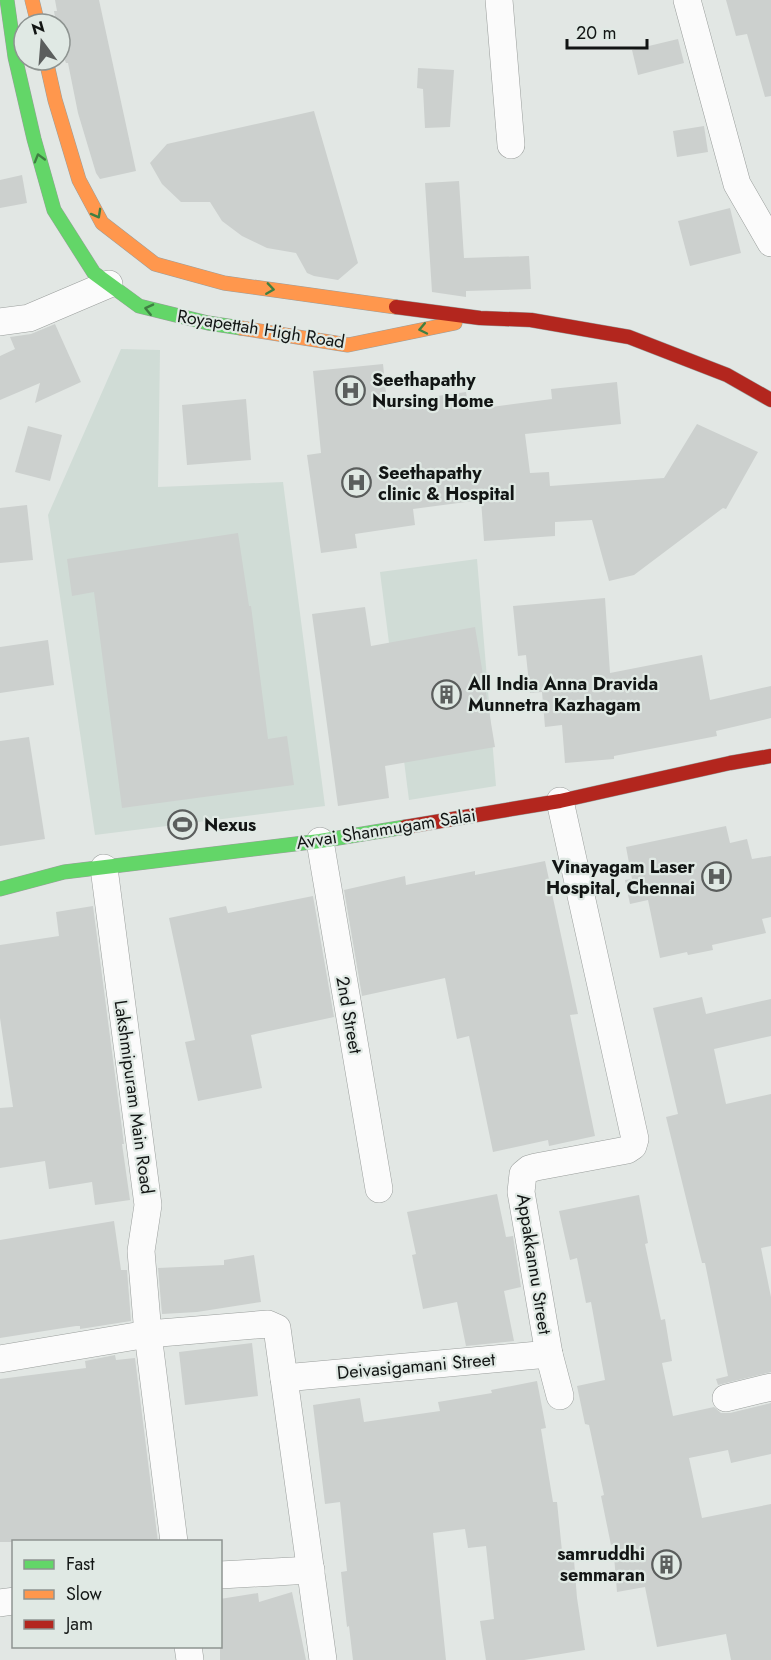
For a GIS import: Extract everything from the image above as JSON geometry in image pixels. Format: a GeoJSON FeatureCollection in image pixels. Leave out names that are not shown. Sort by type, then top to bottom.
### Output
{"type":"FeatureCollection","features":[{"type":"Feature","properties":{"kind":"main road","name":"Royapettah High Road"},"geometry":{"type":"LineString","coordinates":[[7,0],[18,69],[34,139],[54,210],[94,273],[139,306],[208,323],[348,345],[480,318]]}},
{"type":"Feature","properties":{"kind":"main road"},"geometry":{"type":"LineString","coordinates":[[49,72],[79,180],[102,223],[155,264],[224,283],[480,318],[531,320],[629,337],[727,375],[771,400]]}},
{"type":"Feature","properties":{"kind":"main road","name":"Avvai Shanmugam Salai"},"geometry":{"type":"LineString","coordinates":[[0,889],[64,872],[320,841],[560,801],[771,756]]}},
{"type":"Feature","properties":{"kind":"street"},"geometry":{"type":"LineString","coordinates":[[499,0],[511,145]]}},
{"type":"Feature","properties":{"kind":"street"},"geometry":{"type":"LineString","coordinates":[[687,0],[737,184],[771,243]]}},
{"type":"Feature","properties":{"kind":"street"},"geometry":{"type":"LineString","coordinates":[[0,322],[29,318],[109,284]]}},
{"type":"Feature","properties":{"kind":"street","name":"Appakkannu Street"},"geometry":{"type":"LineString","coordinates":[[560,801],[634,1132],[633,1146],[627,1150],[536,1167],[523,1174],[522,1192],[549,1354],[560,1396]]}},
{"type":"Feature","properties":{"kind":"street","name":"2nd Street"},"geometry":{"type":"LineString","coordinates":[[320,841],[379,1190]]}},
{"type":"Feature","properties":{"kind":"street","name":"Lakshmipuram Main Road"},"geometry":{"type":"LineString","coordinates":[[104,868],[148,1205],[141,1251],[148,1334],[174,1540]]}},
{"type":"Feature","properties":{"kind":"street"},"geometry":{"type":"LineString","coordinates":[[0,1359],[148,1334],[268,1324],[277,1328],[323,1660]]}},
{"type":"Feature","properties":{"kind":"street","name":"Deivasigamani Street"},"geometry":{"type":"LineString","coordinates":[[284,1378],[549,1354]]}},
{"type":"Feature","properties":{"kind":"street"},"geometry":{"type":"LineString","coordinates":[[726,1398],[771,1387]]}},
{"type":"Feature","properties":{"kind":"street"},"geometry":{"type":"LineString","coordinates":[[222,1575],[311,1570]]}},
{"type":"Feature","properties":{"kind":"shaded area"},"geometry":{"type":"Polygon","coordinates":[[[121,349],[160,350],[158,487],[283,482],[325,806],[95,835],[48,515],[121,349]]]}},
{"type":"Feature","properties":{"kind":"shaded area","name":"All India Anna Dravida Munnetra Kazhagam"},"geometry":{"type":"Polygon","coordinates":[[[477,559],[496,786],[409,800],[380,572],[477,559]]]}},
{"type":"Feature","properties":{"kind":"building"},"geometry":{"type":"Polygon","coordinates":[[[55,0],[99,0],[136,171],[100,179],[96,173],[78,113],[70,72],[72,72],[72,12],[54,12],[57,11],[55,0]]]}},
{"type":"Feature","properties":{"kind":"building"},"geometry":{"type":"Polygon","coordinates":[[[726,0],[771,0],[771,96],[765,97],[747,34],[736,36],[726,0]]]}},
{"type":"Feature","properties":{"kind":"building"},"geometry":{"type":"Polygon","coordinates":[[[678,39],[684,63],[638,75],[632,50],[678,39]]]}},
{"type":"Feature","properties":{"kind":"building"},"geometry":{"type":"Polygon","coordinates":[[[418,68],[454,70],[450,127],[425,128],[423,89],[417,88],[418,68]]]}},
{"type":"Feature","properties":{"kind":"building"},"geometry":{"type":"Polygon","coordinates":[[[314,111],[358,263],[338,280],[307,273],[296,253],[267,248],[242,236],[222,221],[210,202],[181,202],[162,184],[150,163],[167,144],[314,111]]]}},
{"type":"Feature","properties":{"kind":"building"},"geometry":{"type":"Polygon","coordinates":[[[704,126],[708,152],[677,157],[673,131],[704,126]]]}},
{"type":"Feature","properties":{"kind":"building"},"geometry":{"type":"Polygon","coordinates":[[[22,175],[27,203],[0,208],[0,180],[22,175]]]}},
{"type":"Feature","properties":{"kind":"building"},"geometry":{"type":"Polygon","coordinates":[[[459,181],[464,258],[529,256],[531,289],[466,291],[466,297],[432,292],[425,183],[459,181]]]}},
{"type":"Feature","properties":{"kind":"building"},"geometry":{"type":"Polygon","coordinates":[[[730,208],[741,253],[690,266],[678,221],[730,208]]]}},
{"type":"Feature","properties":{"kind":"building"},"geometry":{"type":"Polygon","coordinates":[[[55,324],[81,382],[35,403],[40,383],[0,400],[0,356],[15,349],[10,337],[31,334],[55,324]]]}},
{"type":"Feature","properties":{"kind":"building"},"geometry":{"type":"Polygon","coordinates":[[[383,364],[387,403],[466,392],[469,410],[552,399],[551,389],[617,382],[621,424],[525,434],[530,473],[549,472],[550,486],[664,478],[697,424],[758,452],[726,509],[723,508],[634,575],[609,581],[592,520],[555,522],[555,536],[484,541],[481,500],[413,509],[415,525],[355,534],[357,548],[321,553],[307,455],[321,453],[313,371],[383,364]]]}},
{"type":"Feature","properties":{"kind":"building"},"geometry":{"type":"Polygon","coordinates":[[[246,399],[251,460],[187,465],[182,405],[246,399]]]}},
{"type":"Feature","properties":{"kind":"building"},"geometry":{"type":"Polygon","coordinates":[[[28,426],[62,435],[50,481],[15,472],[28,426]]]}},
{"type":"Feature","properties":{"kind":"building"},"geometry":{"type":"Polygon","coordinates":[[[27,505],[33,560],[0,563],[0,508],[27,505]]]}},
{"type":"Feature","properties":{"kind":"building"},"geometry":{"type":"Polygon","coordinates":[[[238,533],[249,606],[251,606],[268,739],[287,736],[294,785],[122,808],[94,592],[72,596],[67,559],[238,533]]]}},
{"type":"Feature","properties":{"kind":"building"},"geometry":{"type":"Polygon","coordinates":[[[605,598],[610,673],[702,655],[710,700],[771,686],[771,718],[716,731],[717,736],[614,756],[614,759],[565,763],[562,725],[545,727],[542,692],[530,693],[526,655],[518,656],[513,606],[605,598]]]}},
{"type":"Feature","properties":{"kind":"building"},"geometry":{"type":"Polygon","coordinates":[[[365,607],[371,646],[475,627],[495,747],[385,766],[389,798],[338,806],[312,614],[365,607]]]}},
{"type":"Feature","properties":{"kind":"building"},"geometry":{"type":"Polygon","coordinates":[[[48,640],[54,685],[0,693],[0,647],[48,640]]]}},
{"type":"Feature","properties":{"kind":"building"},"geometry":{"type":"Polygon","coordinates":[[[29,737],[45,839],[0,846],[0,741],[29,737]]]}},
{"type":"Feature","properties":{"kind":"building"},"geometry":{"type":"Polygon","coordinates":[[[726,826],[730,843],[747,839],[752,859],[771,856],[771,917],[762,919],[766,933],[712,945],[713,950],[688,955],[687,952],[660,958],[648,900],[630,904],[625,880],[632,879],[626,847],[726,826]]]}},
{"type":"Feature","properties":{"kind":"building"},"geometry":{"type":"Polygon","coordinates":[[[545,861],[578,1014],[570,1015],[595,1136],[549,1146],[548,1140],[493,1152],[469,1036],[457,1039],[445,978],[362,996],[344,890],[405,876],[406,885],[475,871],[475,875],[545,861]]]}},
{"type":"Feature","properties":{"kind":"building"},"geometry":{"type":"Polygon","coordinates":[[[313,896],[334,1017],[251,1035],[262,1088],[198,1101],[185,1042],[195,1040],[169,918],[226,906],[228,913],[313,896]]]}},
{"type":"Feature","properties":{"kind":"building"},"geometry":{"type":"Polygon","coordinates":[[[93,906],[130,1200],[95,1205],[92,1182],[49,1189],[45,1161],[0,1168],[0,1108],[13,1107],[0,1018],[0,945],[59,936],[56,912],[93,906]]]}},
{"type":"Feature","properties":{"kind":"building"},"geometry":{"type":"Polygon","coordinates":[[[702,997],[706,1014],[771,999],[771,1036],[714,1049],[726,1104],[771,1094],[771,1246],[761,1248],[771,1297],[771,1372],[718,1385],[716,1379],[728,1376],[705,1263],[702,1263],[666,1117],[678,1114],[653,1008],[702,997]]]}},
{"type":"Feature","properties":{"kind":"building"},"geometry":{"type":"Polygon","coordinates":[[[497,1194],[506,1237],[513,1236],[521,1287],[504,1291],[514,1341],[466,1346],[457,1302],[423,1309],[412,1255],[416,1254],[407,1212],[497,1194]]]}},
{"type":"Feature","properties":{"kind":"building"},"geometry":{"type":"Polygon","coordinates":[[[639,1195],[648,1243],[645,1244],[661,1320],[665,1319],[672,1361],[662,1363],[673,1416],[714,1407],[721,1413],[730,1413],[771,1403],[771,1454],[731,1463],[728,1450],[689,1458],[702,1518],[771,1504],[771,1660],[731,1660],[726,1634],[657,1647],[645,1587],[617,1592],[613,1544],[611,1545],[601,1496],[604,1495],[589,1425],[585,1424],[577,1386],[605,1380],[591,1302],[586,1303],[577,1258],[570,1260],[559,1211],[639,1195]]]}},
{"type":"Feature","properties":{"kind":"building"},"geometry":{"type":"Polygon","coordinates":[[[114,1221],[121,1270],[127,1270],[131,1321],[80,1329],[80,1326],[76,1326],[0,1338],[0,1240],[114,1221]]]}},
{"type":"Feature","properties":{"kind":"building"},"geometry":{"type":"Polygon","coordinates":[[[254,1255],[261,1302],[197,1312],[162,1314],[158,1268],[224,1265],[224,1260],[254,1255]]]}},
{"type":"Feature","properties":{"kind":"building"},"geometry":{"type":"Polygon","coordinates":[[[252,1343],[258,1396],[185,1405],[179,1352],[252,1343]]]}},
{"type":"Feature","properties":{"kind":"building"},"geometry":{"type":"Polygon","coordinates":[[[115,1355],[116,1360],[135,1358],[158,1540],[12,1540],[12,1542],[0,1542],[0,1379],[86,1368],[85,1361],[115,1355]]]}},
{"type":"Feature","properties":{"kind":"building"},"geometry":{"type":"Polygon","coordinates":[[[537,1381],[546,1428],[541,1429],[553,1502],[557,1502],[563,1561],[574,1560],[585,1650],[524,1660],[486,1660],[480,1621],[494,1619],[486,1546],[468,1548],[465,1529],[433,1533],[446,1660],[353,1660],[341,1572],[347,1571],[340,1502],[325,1504],[313,1405],[360,1398],[364,1422],[440,1411],[438,1402],[492,1393],[491,1390],[537,1381]]]}},
{"type":"Feature","properties":{"kind":"building"},"geometry":{"type":"Polygon","coordinates":[[[292,1592],[306,1660],[220,1660],[222,1599],[258,1593],[259,1602],[292,1592]]]}},
{"type":"Feature","properties":{"kind":"traffic: fast"},"geometry":{"type":"LineString","coordinates":[[7,0],[15,57],[34,139],[54,210],[94,273],[139,306],[208,323],[241,328]]}},
{"type":"Feature","properties":{"kind":"traffic: fast"},"geometry":{"type":"LineString","coordinates":[[0,889],[64,872],[320,841],[405,827]]}},
{"type":"Feature","properties":{"kind":"traffic: slow"},"geometry":{"type":"LineString","coordinates":[[32,0],[35,12]]}},
{"type":"Feature","properties":{"kind":"traffic: slow"},"geometry":{"type":"LineString","coordinates":[[49,72],[79,180],[102,223],[155,264],[224,283],[396,307]]}},
{"type":"Feature","properties":{"kind":"traffic: slow"},"geometry":{"type":"LineString","coordinates":[[241,328],[348,345],[455,323]]}},
{"type":"Feature","properties":{"kind":"traffic: jam"},"geometry":{"type":"LineString","coordinates":[[396,307],[480,318],[531,320],[629,337],[727,375],[771,400]]}},
{"type":"Feature","properties":{"kind":"traffic: jam"},"geometry":{"type":"LineString","coordinates":[[405,827],[560,801],[771,756]]}},
{"type":"Feature","properties":{"kind":"place","name":"Seethapathy Nursing Home"},"geometry":{"type":"Point","coordinates":[351,390]}},
{"type":"Feature","properties":{"kind":"place","name":"Seethapathy clinic & Hospital"},"geometry":{"type":"Point","coordinates":[357,483]}},
{"type":"Feature","properties":{"kind":"place","name":"All India Anna Dravida Munnetra Kazhagam"},"geometry":{"type":"Point","coordinates":[447,694]}},
{"type":"Feature","properties":{"kind":"place","name":"Nexus"},"geometry":{"type":"Point","coordinates":[183,825]}},
{"type":"Feature","properties":{"kind":"place","name":"Vinayagam Laser Hospital, Chennai"},"geometry":{"type":"Point","coordinates":[716,877]}},
{"type":"Feature","properties":{"kind":"place","name":"samruddhi semmaran"},"geometry":{"type":"Point","coordinates":[666,1564]}}]}
